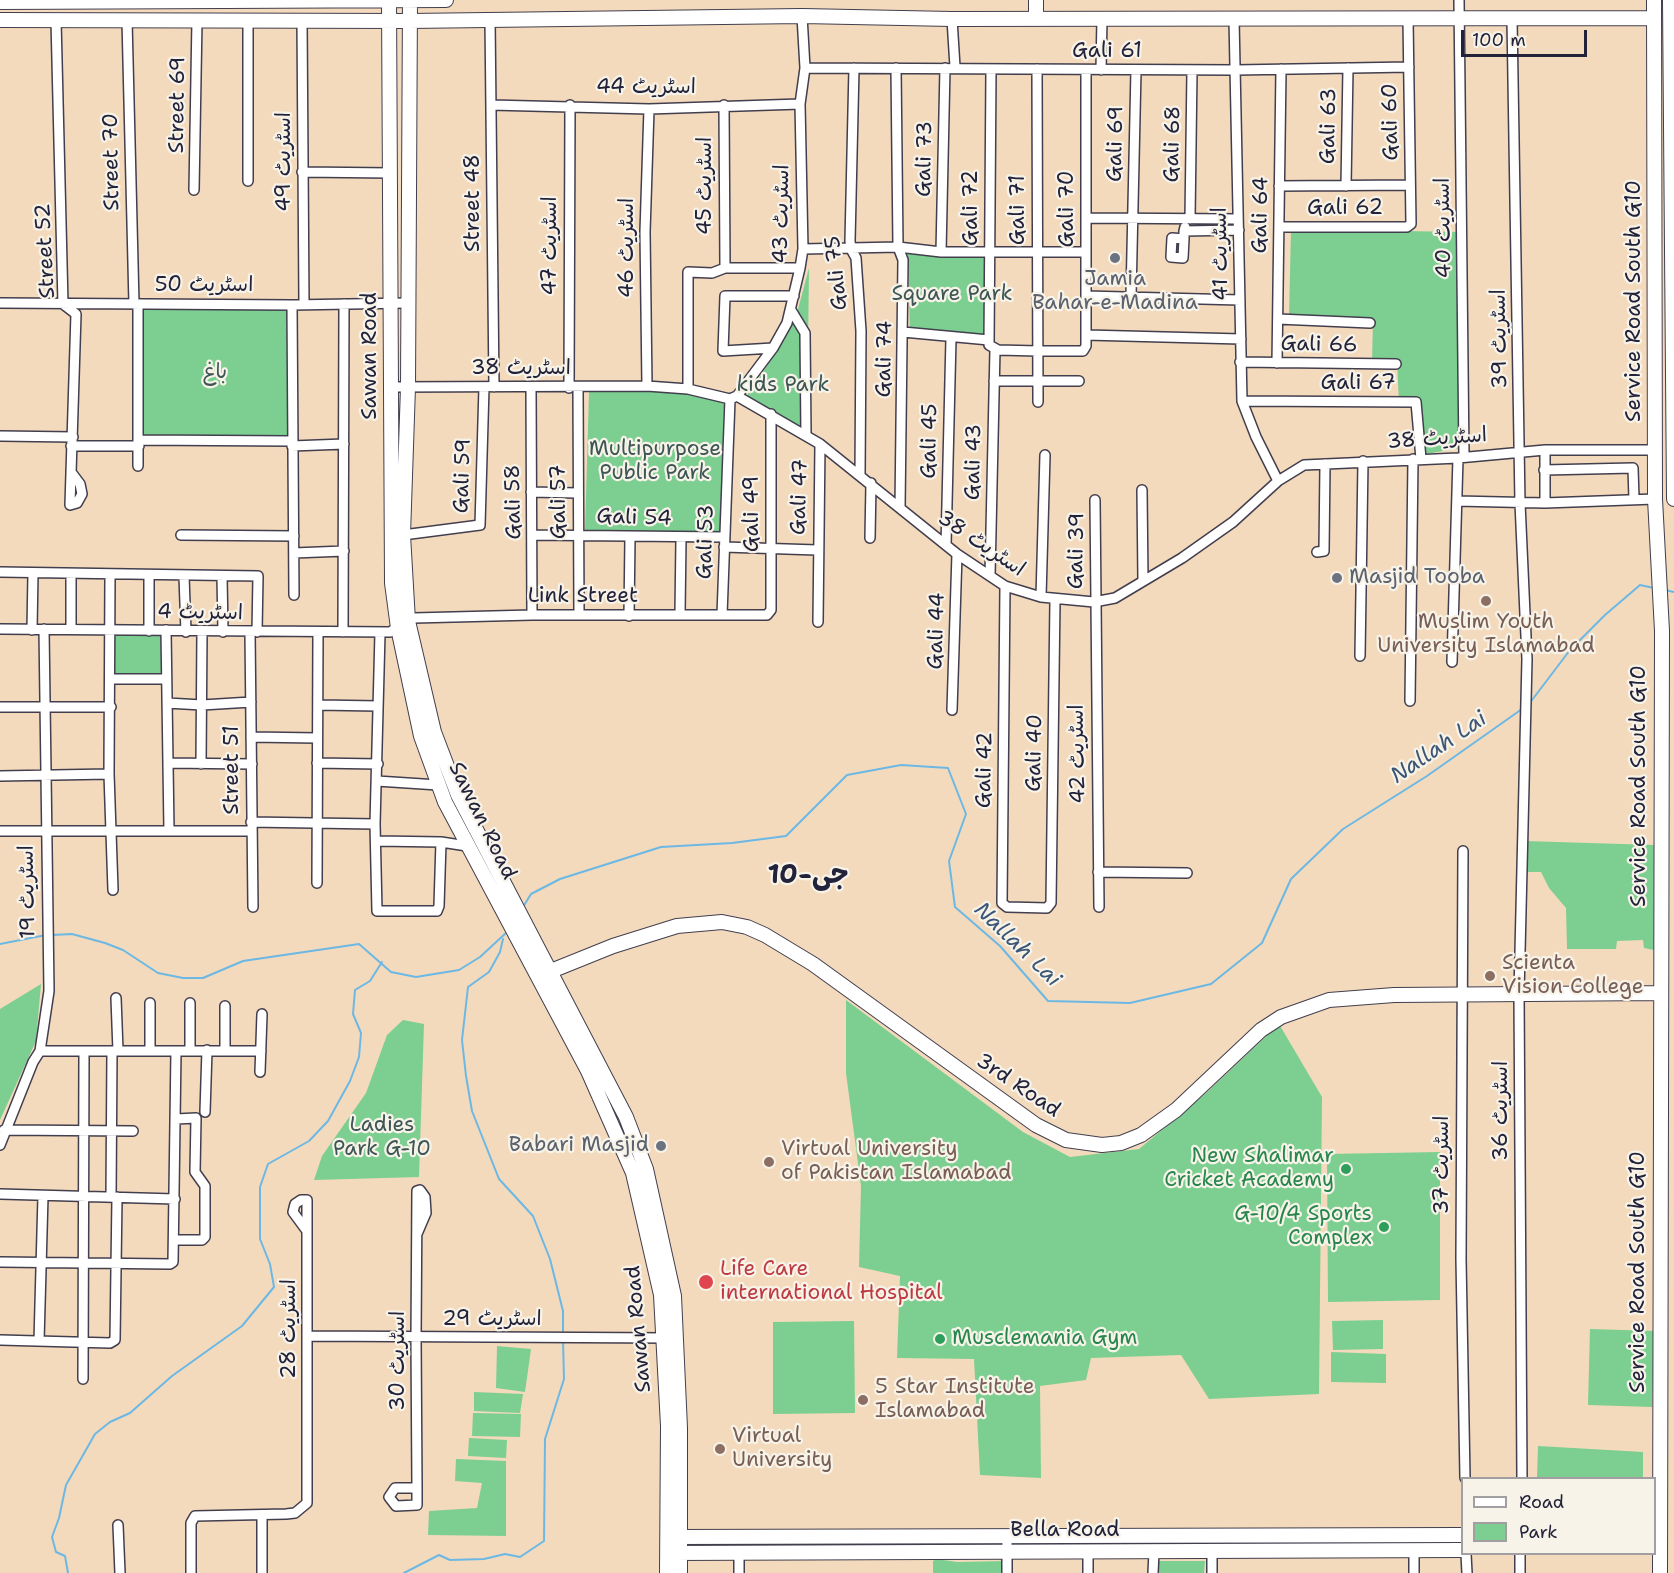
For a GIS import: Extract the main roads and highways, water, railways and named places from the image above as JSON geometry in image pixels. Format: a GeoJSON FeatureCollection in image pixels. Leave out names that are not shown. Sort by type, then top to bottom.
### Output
{"type":"FeatureCollection","features":[{"type":"Feature","properties":{"kind":"main road","name":"Sawan Road"},"geometry":{"type":"LineString","coordinates":[[389,0],[393,301],[392,583],[441,756],[492,877],[543,974],[633,1173],[670,1338],[668,1426],[674,1553],[680,1573]]}},
{"type":"Feature","properties":{"kind":"main road","name":"Sawan Road"},"geometry":{"type":"LineString","coordinates":[[410,0],[408,387],[403,535],[403,625],[421,736],[438,785],[467,846],[492,877]]}},
{"type":"Feature","properties":{"kind":"main road"},"geometry":{"type":"LineString","coordinates":[[0,2],[446,0]]}},
{"type":"Feature","properties":{"kind":"main road"},"geometry":{"type":"LineString","coordinates":[[1036,0],[1036,19]]}},
{"type":"Feature","properties":{"kind":"main road","name":"Service Road South G10"},"geometry":{"type":"LineString","coordinates":[[1654,0],[1655,499],[1659,546],[1668,802],[1661,993],[1667,1376],[1657,1532],[1660,1573]]}},
{"type":"Feature","properties":{"kind":"main road","name":"Service Road South G10"},"geometry":{"type":"LineString","coordinates":[[1670,3],[1674,499]]}},
{"type":"Feature","properties":{"kind":"main road"},"geometry":{"type":"LineString","coordinates":[[0,20],[409,21],[802,16],[952,19],[1654,18]]}},
{"type":"Feature","properties":{"kind":"main road"},"geometry":{"type":"LineString","coordinates":[[1656,196],[1670,194]]}},
{"type":"Feature","properties":{"kind":"main road","name":"3rd Road"},"geometry":{"type":"LineString","coordinates":[[543,974],[613,946],[677,926],[722,922],[747,927],[765,934],[813,964],[1036,1125],[1066,1140],[1102,1145],[1121,1143],[1157,1125],[1261,1030],[1302,1008],[1352,997],[1661,993]]}},
{"type":"Feature","properties":{"kind":"main road","name":"Bella Road"},"geometry":{"type":"LineString","coordinates":[[674,1537],[1461,1535]]}},
{"type":"Feature","properties":{"kind":"main road"},"geometry":{"type":"LineString","coordinates":[[824,1536],[824,1553]]}},
{"type":"Feature","properties":{"kind":"main road"},"geometry":{"type":"LineString","coordinates":[[1139,1536],[1139,1552]]}},
{"type":"Feature","properties":{"kind":"main road"},"geometry":{"type":"LineString","coordinates":[[1255,1536],[1255,1551]]}},
{"type":"Feature","properties":{"kind":"main road","name":"Bella Road"},"geometry":{"type":"LineString","coordinates":[[674,1553],[1461,1550]]}},
{"type":"Feature","properties":{"kind":"main road","name":"Sawan Road"},"geometry":{"type":"LineString","coordinates":[[667,1573],[674,1553]]}},
{"type":"Feature","properties":{"kind":"waterway","name":"Nallah Lai"},"geometry":{"type":"LineString","coordinates":[[1529,704],[1570,650],[1605,615],[1640,585],[1654,588]]}},
{"type":"Feature","properties":{"kind":"waterway","name":"Nallah Lai"},"geometry":{"type":"LineString","coordinates":[[1665,590],[1674,592]]}},
{"type":"Feature","properties":{"kind":"waterway","name":"Nallah Lai"},"geometry":{"type":"LineString","coordinates":[[523,907],[531,894],[560,879],[661,847],[732,843],[786,836],[847,775],[901,765],[948,768],[966,814],[949,861],[955,907],[1000,946],[1048,1001],[1130,1003],[1211,984],[1262,943],[1291,879],[1343,829],[1427,776],[1522,709]]}},
{"type":"Feature","properties":{"kind":"waterway"},"geometry":{"type":"LineString","coordinates":[[52,935],[72,934],[105,943],[123,950],[158,973],[183,978],[203,978],[243,961],[359,944],[391,972],[416,977],[459,970],[480,957],[507,932]]}},
{"type":"Feature","properties":{"kind":"waterway"},"geometry":{"type":"LineString","coordinates":[[0,944],[46,935]]}},
{"type":"Feature","properties":{"kind":"waterway"},"geometry":{"type":"LineString","coordinates":[[503,939],[500,952],[489,972],[468,987],[462,1040],[466,1076],[472,1111],[499,1179],[533,1216],[550,1259],[563,1311],[563,1335]]}},
{"type":"Feature","properties":{"kind":"waterway"},"geometry":{"type":"LineString","coordinates":[[68,1573],[65,1556],[56,1552],[52,1537],[59,1518],[66,1485],[95,1434],[110,1422],[130,1413],[172,1376],[242,1326],[274,1287],[270,1264],[260,1239],[260,1187],[268,1164],[309,1141],[328,1121],[350,1081],[359,1057],[361,1033],[353,1014],[355,990],[370,981],[382,962]]}},
{"type":"Feature","properties":{"kind":"waterway"},"geometry":{"type":"LineString","coordinates":[[404,1573],[439,1555],[450,1560],[484,1559],[505,1554],[520,1557],[544,1541],[545,1439],[564,1379],[563,1340]]}},
{"type":"Feature","properties":{"kind":"place","name":"Jamia Bahar-e-Madina"},"geometry":{"type":"Point","coordinates":[1115,258]}},
{"type":"Feature","properties":{"kind":"place","name":"Masjid Tooba"},"geometry":{"type":"Point","coordinates":[1337,578]}},
{"type":"Feature","properties":{"kind":"place","name":"Muslim Youth University Islamabad"},"geometry":{"type":"Point","coordinates":[1486,601]}},
{"type":"Feature","properties":{"kind":"place","name":"Scienta Vision College"},"geometry":{"type":"Point","coordinates":[1490,976]}},
{"type":"Feature","properties":{"kind":"place","name":"Babari Masjid"},"geometry":{"type":"Point","coordinates":[661,1146]}},
{"type":"Feature","properties":{"kind":"place","name":"Virtual University of Pakistan Islamabad"},"geometry":{"type":"Point","coordinates":[769,1162]}},
{"type":"Feature","properties":{"kind":"place","name":"New Shalimar Cricket Academy"},"geometry":{"type":"Point","coordinates":[1346,1169]}},
{"type":"Feature","properties":{"kind":"place","name":"G-10/4 Sports Complex"},"geometry":{"type":"Point","coordinates":[1384,1227]}},
{"type":"Feature","properties":{"kind":"place","name":"Life Care international Hospital"},"geometry":{"type":"Point","coordinates":[706,1282]}},
{"type":"Feature","properties":{"kind":"place","name":"Musclemania Gym"},"geometry":{"type":"Point","coordinates":[940,1339]}},
{"type":"Feature","properties":{"kind":"place","name":"5 Star Institute Islamabad"},"geometry":{"type":"Point","coordinates":[863,1400]}},
{"type":"Feature","properties":{"kind":"place","name":"Virtual University"},"geometry":{"type":"Point","coordinates":[720,1449]}},
{"type":"Feature","properties":{"kind":"district","name":"جی-10"},"geometry":{"type":"Point","coordinates":[808,876]}},
{"type":"Feature","properties":{"kind":"park label","name":"Square Park"},"geometry":{"type":"Point","coordinates":[952,295]}},
{"type":"Feature","properties":{"kind":"park label","name":"باغ"},"geometry":{"type":"Point","coordinates":[215,373]}},
{"type":"Feature","properties":{"kind":"park label","name":"kids Park"},"geometry":{"type":"Point","coordinates":[783,386]}},
{"type":"Feature","properties":{"kind":"park label","name":"Multipurpose Public Park"},"geometry":{"type":"Point","coordinates":[655,462]}},
{"type":"Feature","properties":{"kind":"park label","name":"Ladies Park G-10"},"geometry":{"type":"Point","coordinates":[382,1138]}}]}
